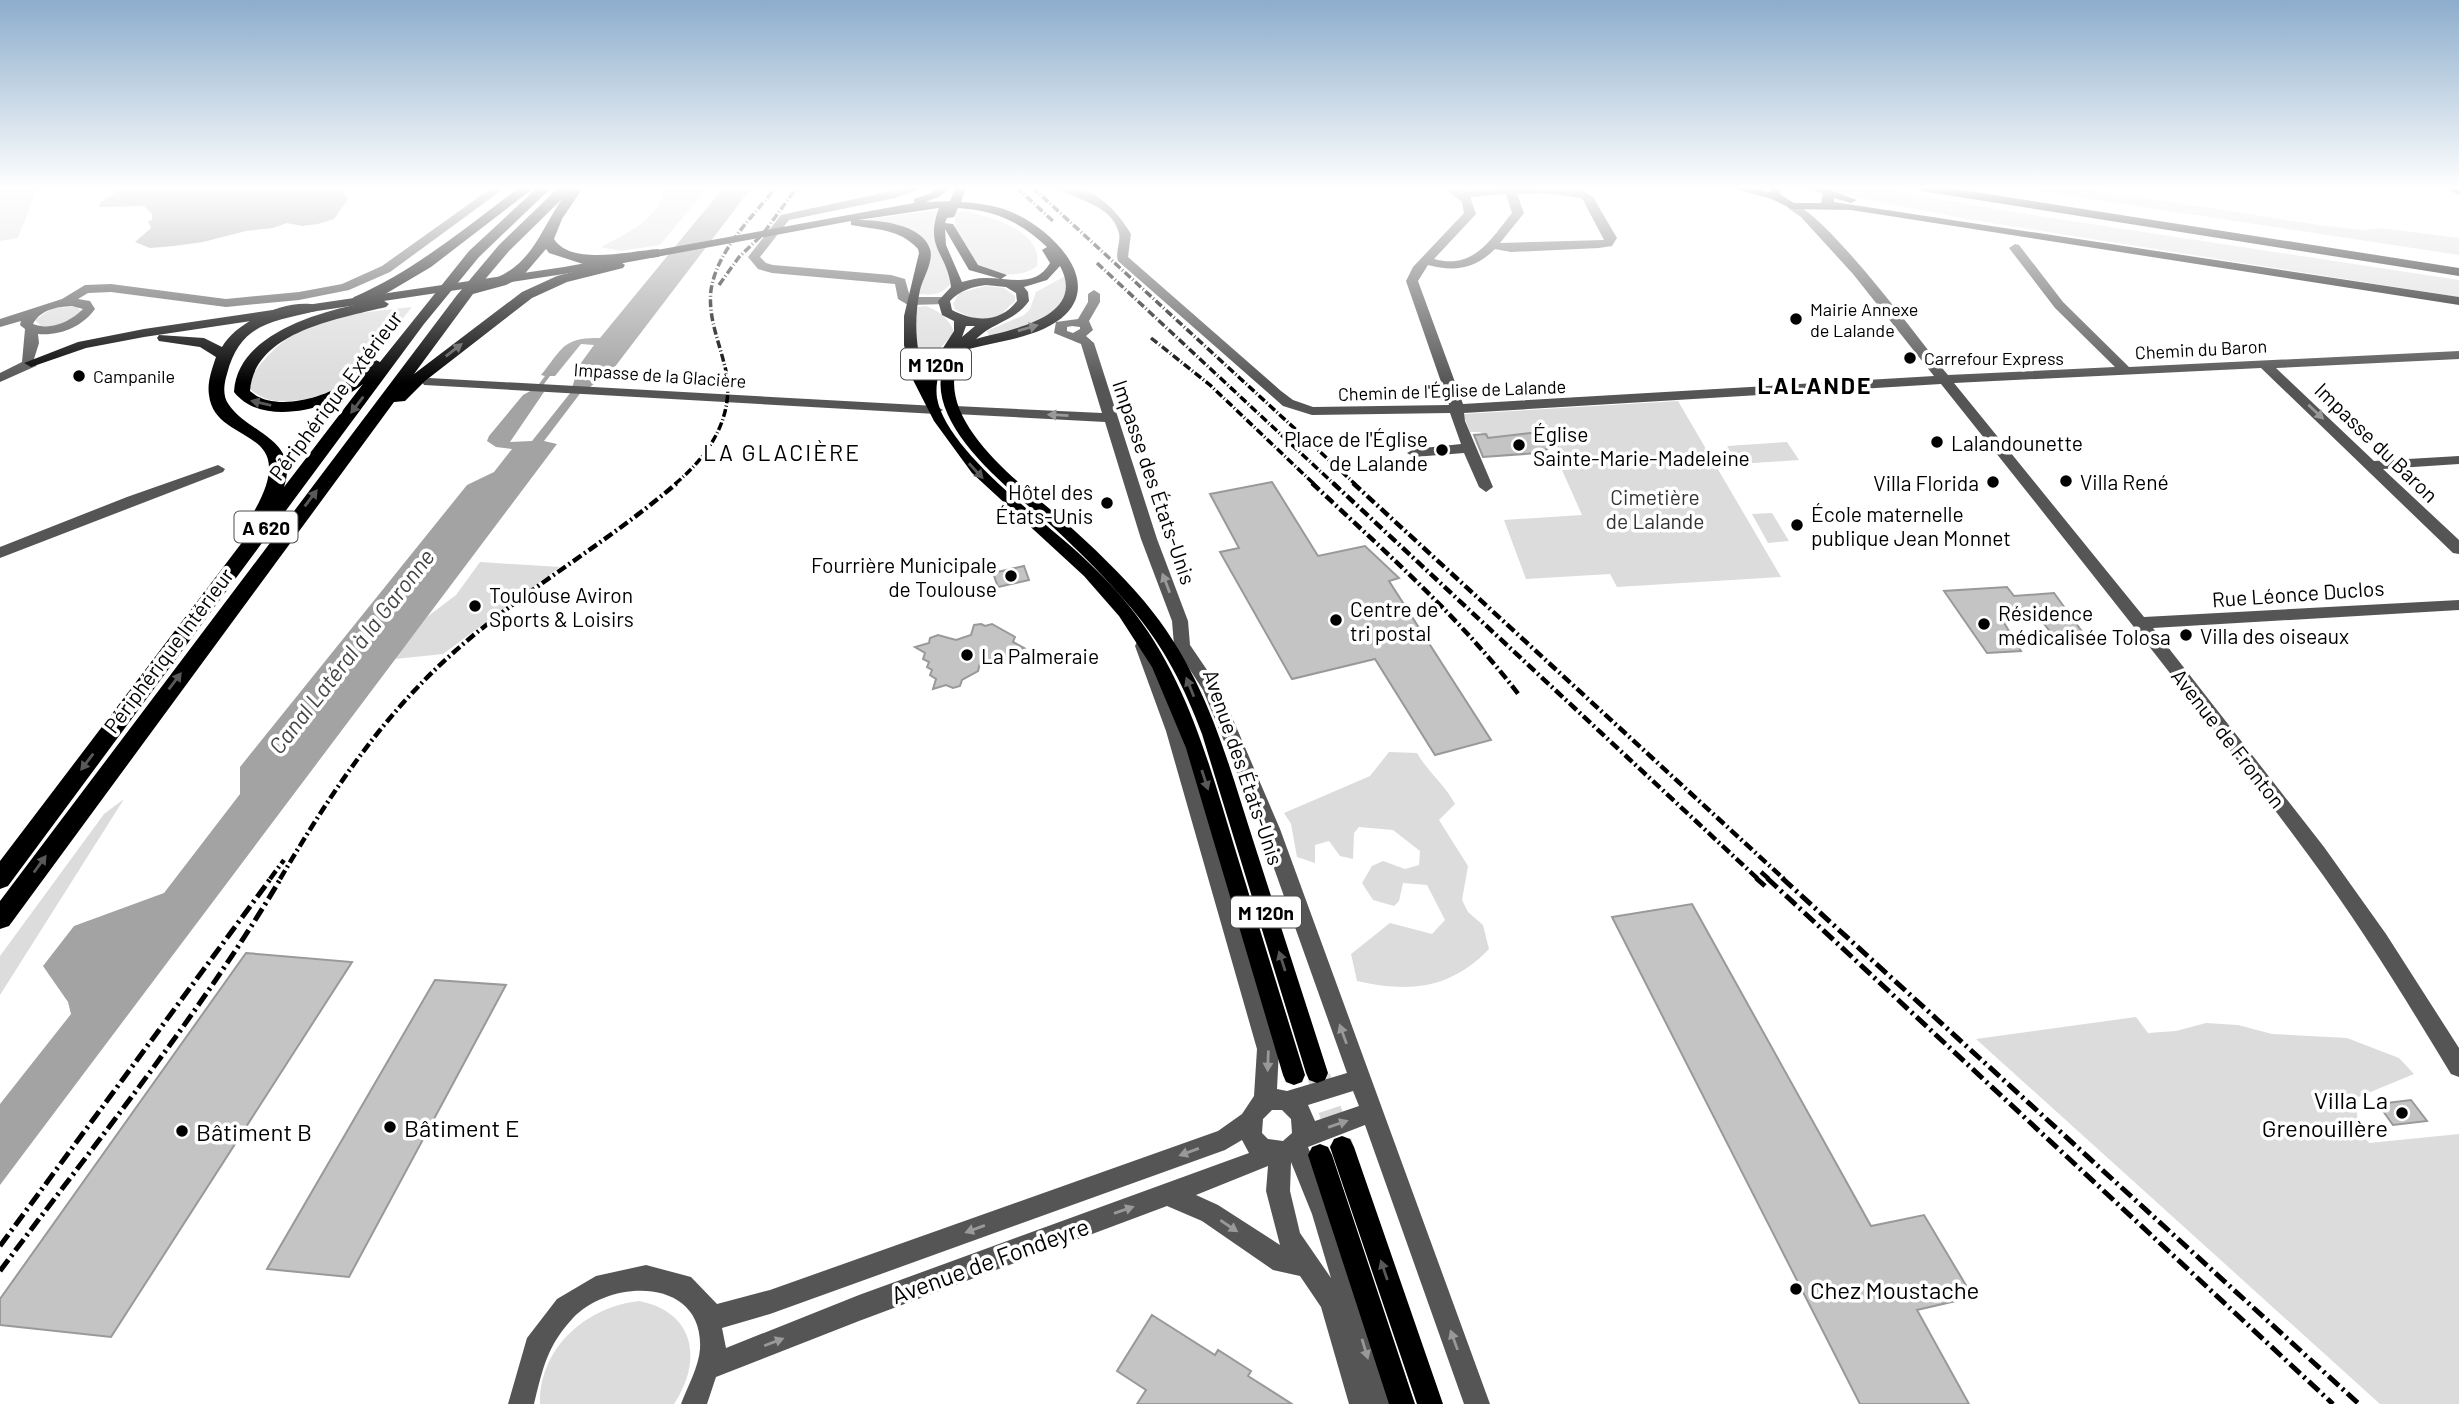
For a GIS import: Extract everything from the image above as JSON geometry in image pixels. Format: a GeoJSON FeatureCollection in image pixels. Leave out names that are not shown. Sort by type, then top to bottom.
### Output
{"type":"FeatureCollection","features":[{"type":"Feature","properties":{"kind":"highway"},"geometry":{"type":"LineString","coordinates":[[357,300],[385,289],[440,253]]}},
{"type":"Feature","properties":{"kind":"highway","name":"Périphérique Extérieur"},"geometry":{"type":"LineString","coordinates":[[0,879],[419,321],[476,253]]}},
{"type":"Feature","properties":{"kind":"highway","name":"Périphérique Intérieur"},"geometry":{"type":"LineString","coordinates":[[0,919],[351,445],[482,272],[501,253]]}},
{"type":"Feature","properties":{"kind":"highway"},"geometry":{"type":"LineString","coordinates":[[472,290],[507,281],[526,270],[538,253]]}},
{"type":"Feature","properties":{"kind":"highway"},"geometry":{"type":"LineString","coordinates":[[561,253],[583,260],[654,256]]}},
{"type":"Feature","properties":{"kind":"highway"},"geometry":{"type":"LineString","coordinates":[[2332,253],[2459,272]]}},
{"type":"Feature","properties":{"kind":"highway"},"geometry":{"type":"LineString","coordinates":[[2391,253],[2459,263]]}},
{"type":"Feature","properties":{"kind":"highway"},"geometry":{"type":"LineString","coordinates":[[351,445],[371,435],[419,378],[527,295],[562,279],[618,265]]}},
{"type":"Feature","properties":{"kind":"highway"},"geometry":{"type":"LineString","coordinates":[[381,304],[328,315],[281,335],[247,370],[242,387],[246,398],[266,405],[281,406],[314,402],[343,392],[365,373],[405,326],[419,321]]}},
{"type":"Feature","properties":{"kind":"highway"},"geometry":{"type":"LineString","coordinates":[[237,565],[275,488],[278,463],[266,444],[223,409],[218,402],[218,380],[226,356],[240,332],[247,326],[265,318],[312,307]]}},
{"type":"Feature","properties":{"kind":"highway"},"geometry":{"type":"LineString","coordinates":[[166,338],[204,343],[226,356]]}},
{"type":"Feature","properties":{"kind":"main road"},"geometry":{"type":"LineString","coordinates":[[507,281],[672,253]]}},
{"type":"Feature","properties":{"kind":"main road","name":"Avenue des États-Unis"},"geometry":{"type":"LineString","coordinates":[[925,253],[912,301],[909,335],[921,380],[965,459],[985,480],[1090,571],[1114,598],[1154,653],[1180,705],[1221,828],[1294,1075]]}},
{"type":"Feature","properties":{"kind":"main road"},"geometry":{"type":"LineString","coordinates":[[944,253],[957,277],[957,288]]}},
{"type":"Feature","properties":{"kind":"main road"},"geometry":{"type":"LineString","coordinates":[[953,253],[968,274],[986,281],[1011,285],[1041,279],[1055,266],[1049,253]]}},
{"type":"Feature","properties":{"kind":"main road"},"geometry":{"type":"LineString","coordinates":[[965,253],[973,267],[1014,277],[1032,274],[1044,265],[1041,253]]}},
{"type":"Feature","properties":{"kind":"main road"},"geometry":{"type":"LineString","coordinates":[[962,346],[1042,324],[1062,311],[1068,303],[1073,286],[1067,267],[1056,253]]}},
{"type":"Feature","properties":{"kind":"main road"},"geometry":{"type":"LineString","coordinates":[[2141,253],[2459,303]]}},
{"type":"Feature","properties":{"kind":"main road"},"geometry":{"type":"LineString","coordinates":[[30,358],[247,326],[381,304],[407,296],[618,265],[654,256]]}},
{"type":"Feature","properties":{"kind":"main road"},"geometry":{"type":"LineString","coordinates":[[1024,295],[1059,276],[1067,267]]}},
{"type":"Feature","properties":{"kind":"main road"},"geometry":{"type":"LineString","coordinates":[[986,281],[957,288],[944,301],[946,312],[960,320],[988,322],[1013,315],[1025,302],[1024,295],[1011,285]]}},
{"type":"Feature","properties":{"kind":"main road"},"geometry":{"type":"LineString","coordinates":[[58,353],[144,333],[357,300],[472,290]]}},
{"type":"Feature","properties":{"kind":"main road","name":"M 120n"},"geometry":{"type":"LineString","coordinates":[[933,403],[933,370],[960,331],[960,320]]}},
{"type":"Feature","properties":{"kind":"main road","name":"Avenue des États-Unis"},"geometry":{"type":"LineString","coordinates":[[988,322],[962,346],[947,370],[949,391],[955,410],[965,431],[998,471],[1077,542],[1139,606],[1176,657],[1188,680],[1215,750],[1317,1073]]}},
{"type":"Feature","properties":{"kind":"main road"},"geometry":{"type":"LineString","coordinates":[[1077,542],[1090,548],[1133,587],[1182,645]]}},
{"type":"Feature","properties":{"kind":"main road"},"geometry":{"type":"LineString","coordinates":[[1402,1404],[1331,1151],[1430,1404]]}},
{"type":"Feature","properties":{"kind":"street"},"geometry":{"type":"LineString","coordinates":[[0,325],[66,302],[85,289],[100,288],[226,303],[299,296],[345,287],[386,269],[409,253]]}},
{"type":"Feature","properties":{"kind":"street"},"geometry":{"type":"LineString","coordinates":[[757,253],[754,257],[762,266],[772,269],[894,280],[903,285],[904,299],[944,301]]}},
{"type":"Feature","properties":{"kind":"street","name":"Chemin de l'Église de Lalande"},"geometry":{"type":"LineString","coordinates":[[1123,253],[1122,258],[1288,403],[1300,408],[1328,412],[1456,409],[1945,380]]}},
{"type":"Feature","properties":{"kind":"street"},"geometry":{"type":"LineString","coordinates":[[1435,253],[1413,276],[1412,281],[1469,448],[1486,487]]}},
{"type":"Feature","properties":{"kind":"street"},"geometry":{"type":"LineString","coordinates":[[1427,261],[1452,266],[1471,264],[1483,253]]}},
{"type":"Feature","properties":{"kind":"street","name":"Avenue de Fronton"},"geometry":{"type":"LineString","coordinates":[[1841,253],[2140,623],[2356,905],[2459,1067]]}},
{"type":"Feature","properties":{"kind":"street","name":"Avenue de Fronton"},"geometry":{"type":"LineString","coordinates":[[1843,253],[1848,260]]}},
{"type":"Feature","properties":{"kind":"street"},"geometry":{"type":"LineString","coordinates":[[2018,253],[2059,305],[2127,372]]}},
{"type":"Feature","properties":{"kind":"street"},"geometry":{"type":"LineString","coordinates":[[86,304],[100,288]]}},
{"type":"Feature","properties":{"kind":"street","name":"Impasse des États-Unis"},"geometry":{"type":"LineString","coordinates":[[1094,294],[1094,302],[1080,329],[1087,343],[1144,523],[1180,621],[1182,645]]}},
{"type":"Feature","properties":{"kind":"street"},"geometry":{"type":"LineString","coordinates":[[66,302],[86,304]]}},
{"type":"Feature","properties":{"kind":"street"},"geometry":{"type":"LineString","coordinates":[[0,379],[30,358],[65,326],[88,313],[89,306],[86,304]]}},
{"type":"Feature","properties":{"kind":"street"},"geometry":{"type":"LineString","coordinates":[[30,358],[32,343],[26,322],[33,314]]}},
{"type":"Feature","properties":{"kind":"street"},"geometry":{"type":"LineString","coordinates":[[0,325],[46,330],[65,326]]}},
{"type":"Feature","properties":{"kind":"street","name":"Chemin du Baron"},"geometry":{"type":"LineString","coordinates":[[1945,380],[2459,355]]}},
{"type":"Feature","properties":{"kind":"street","name":"Impasse du Baron"},"geometry":{"type":"LineString","coordinates":[[2266,366],[2459,549]]}},
{"type":"Feature","properties":{"kind":"street"},"geometry":{"type":"LineString","coordinates":[[887,407],[911,399],[921,380]]}},
{"type":"Feature","properties":{"kind":"street","name":"Impasse de la Glacière"},"geometry":{"type":"LineString","coordinates":[[429,382],[887,407],[933,403]]}},
{"type":"Feature","properties":{"kind":"street"},"geometry":{"type":"LineString","coordinates":[[955,410],[1110,418]]}},
{"type":"Feature","properties":{"kind":"street"},"geometry":{"type":"LineString","coordinates":[[1414,453],[1469,448]]}},
{"type":"Feature","properties":{"kind":"street"},"geometry":{"type":"LineString","coordinates":[[2372,465],[2459,460]]}},
{"type":"Feature","properties":{"kind":"street"},"geometry":{"type":"LineString","coordinates":[[0,553],[218,469]]}},
{"type":"Feature","properties":{"kind":"street","name":"Rue Léonce Duclos"},"geometry":{"type":"LineString","coordinates":[[2140,623],[2459,605]]}},
{"type":"Feature","properties":{"kind":"street","name":"Avenue des États-Unis"},"geometry":{"type":"LineString","coordinates":[[1136,629],[1175,731],[1268,1049],[1276,1102]]}},
{"type":"Feature","properties":{"kind":"street","name":"Avenue des États-Unis"},"geometry":{"type":"LineString","coordinates":[[1182,645],[1211,689],[1270,829],[1477,1404]]}},
{"type":"Feature","properties":{"kind":"street"},"geometry":{"type":"LineString","coordinates":[[1359,1079],[1276,1102],[1252,1114],[1249,1122],[1254,1139],[1287,1146],[1324,1214],[1381,1404]]}},
{"type":"Feature","properties":{"kind":"street"},"geometry":{"type":"LineString","coordinates":[[1276,1102],[1294,1105],[1304,1119],[1287,1146],[1278,1191],[1289,1238],[1332,1301],[1362,1404]]}},
{"type":"Feature","properties":{"kind":"street","name":"Avenue de Fondeyre"},"geometry":{"type":"LineString","coordinates":[[710,1367],[859,1308],[1169,1195],[1373,1112]]}},
{"type":"Feature","properties":{"kind":"street","name":"Avenue de Fondeyre"},"geometry":{"type":"LineString","coordinates":[[709,1319],[770,1302],[1225,1139],[1249,1122]]}},
{"type":"Feature","properties":{"kind":"street"},"geometry":{"type":"LineString","coordinates":[[1169,1195],[1210,1213],[1282,1261],[1309,1265]]}},
{"type":"Feature","properties":{"kind":"street"},"geometry":{"type":"LineString","coordinates":[[521,1404],[522,1382],[530,1358],[543,1334],[561,1312],[610,1281],[636,1275],[661,1276],[682,1284],[699,1299],[709,1319],[713,1349],[710,1367],[694,1404]]}},
{"type":"Feature","properties":{"kind":"green space"},"geometry":{"type":"Polygon","coordinates":[[[920,253],[939,253],[951,283],[940,292],[916,294],[920,253]]]}},
{"type":"Feature","properties":{"kind":"green space"},"geometry":{"type":"Polygon","coordinates":[[[970,253],[1037,253],[1037,266],[1023,273],[992,272],[978,266],[970,253]]]}},
{"type":"Feature","properties":{"kind":"green space"},"geometry":{"type":"Polygon","coordinates":[[[2178,253],[2278,253],[2459,280],[2459,297],[2178,253]]]}},
{"type":"Feature","properties":{"kind":"green space"},"geometry":{"type":"Polygon","coordinates":[[[1067,275],[1069,280],[1061,308],[1028,326],[989,336],[987,331],[1024,315],[1030,309],[1036,292],[1067,275]]]}},
{"type":"Feature","properties":{"kind":"green space"},"geometry":{"type":"Polygon","coordinates":[[[986,286],[1004,288],[1015,296],[1015,302],[996,317],[984,319],[971,317],[955,309],[953,304],[959,293],[986,286]]]}},
{"type":"Feature","properties":{"kind":"green space"},"geometry":{"type":"Polygon","coordinates":[[[76,306],[81,311],[63,323],[41,326],[35,320],[51,309],[76,306]]]}},
{"type":"Feature","properties":{"kind":"green space"},"geometry":{"type":"Polygon","coordinates":[[[924,306],[943,316],[954,333],[936,353],[926,379],[915,353],[915,308],[924,306]]]}},
{"type":"Feature","properties":{"kind":"green space"},"geometry":{"type":"Polygon","coordinates":[[[412,307],[361,369],[331,391],[312,398],[274,401],[250,389],[253,375],[260,364],[298,332],[334,318],[412,307]]]}},
{"type":"Feature","properties":{"kind":"green space","name":"Cimetière de Lalande"},"geometry":{"type":"Polygon","coordinates":[[[1678,401],[1781,577],[1617,587],[1610,574],[1526,579],[1504,520],[1582,515],[1562,470],[1569,470],[1552,438],[1541,436],[1539,432],[1488,438],[1480,432],[1470,432],[1463,414],[1678,401]]]}},
{"type":"Feature","properties":{"kind":"green space"},"geometry":{"type":"Polygon","coordinates":[[[1787,442],[1799,460],[1738,464],[1727,446],[1787,442]]]}},
{"type":"Feature","properties":{"kind":"green space"},"geometry":{"type":"Polygon","coordinates":[[[1772,513],[1789,541],[1768,543],[1752,514],[1772,513]]]}},
{"type":"Feature","properties":{"kind":"green space","name":"Toulouse Aviron Sports & Loisirs"},"geometry":{"type":"Polygon","coordinates":[[[480,562],[560,567],[443,654],[395,659],[427,617],[456,595],[480,562]]]}},
{"type":"Feature","properties":{"kind":"green space"},"geometry":{"type":"Polygon","coordinates":[[[1389,752],[1417,753],[1455,804],[1439,820],[1468,866],[1462,900],[1468,912],[1483,925],[1489,949],[1460,973],[1444,980],[1412,987],[1357,981],[1351,954],[1390,923],[1432,934],[1445,920],[1427,885],[1403,883],[1399,901],[1394,906],[1373,900],[1362,883],[1372,866],[1383,861],[1405,869],[1419,865],[1420,851],[1393,830],[1359,827],[1354,833],[1353,859],[1340,856],[1329,841],[1315,845],[1315,863],[1297,857],[1291,824],[1284,813],[1370,776],[1389,752]]]}},
{"type":"Feature","properties":{"kind":"green space"},"geometry":{"type":"Polygon","coordinates":[[[124,799],[0,995],[0,956],[104,814],[124,799]]]}},
{"type":"Feature","properties":{"kind":"green space"},"geometry":{"type":"Polygon","coordinates":[[[2136,1017],[2148,1033],[2176,1031],[2206,1023],[2238,1025],[2272,1034],[2347,1038],[2399,1058],[2414,1074],[2356,1098],[2358,1127],[2369,1143],[2459,1134],[2459,1404],[2380,1404],[1976,1039],[2136,1017]]]}},
{"type":"Feature","properties":{"kind":"green space"},"geometry":{"type":"Polygon","coordinates":[[[639,1301],[658,1307],[672,1316],[682,1327],[688,1340],[689,1371],[674,1404],[540,1404],[548,1365],[569,1334],[584,1321],[601,1312],[639,1301]]]}},
{"type":"Feature","properties":{"kind":"water","name":"Canal Latéral à la Garonne"},"geometry":{"type":"Polygon","coordinates":[[[670,253],[702,253],[614,368],[590,387],[585,387],[544,441],[557,444],[0,1185],[0,1104],[71,1014],[68,1002],[43,966],[74,926],[164,893],[240,794],[240,767],[467,485],[494,472],[512,449],[496,447],[487,441],[489,436],[523,395],[536,388],[545,376],[541,375],[565,346],[588,338],[600,338],[670,253]],[[581,344],[555,376],[550,376],[541,388],[544,392],[510,442],[532,441],[571,392],[578,367],[594,345],[581,344]]]}},
{"type":"Feature","properties":{"kind":"building","name":"Église Sainte-Marie-Madeleine"},"geometry":{"type":"Polygon","coordinates":[[[1539,432],[1542,437],[1561,443],[1538,453],[1483,457],[1474,435],[1486,434],[1488,438],[1539,432]]]}},
{"type":"Feature","properties":{"kind":"building","name":"Centre de tri postal"},"geometry":{"type":"Polygon","coordinates":[[[1272,482],[1318,556],[1365,546],[1399,578],[1389,581],[1491,740],[1435,755],[1375,659],[1292,679],[1220,552],[1239,548],[1210,494],[1272,482]]]}},
{"type":"Feature","properties":{"kind":"building","name":"Fourrière Municipale de Toulouse"},"geometry":{"type":"Polygon","coordinates":[[[1024,566],[1029,580],[998,587],[993,573],[1024,566]]]}},
{"type":"Feature","properties":{"kind":"building","name":"Résidence médicalisée Tolosa"},"geometry":{"type":"Polygon","coordinates":[[[2007,587],[2014,596],[2054,593],[2086,637],[2056,639],[2037,615],[2000,616],[2021,651],[1987,653],[1944,591],[2007,587]]]}},
{"type":"Feature","properties":{"kind":"building","name":"La Palmeraie"},"geometry":{"type":"Polygon","coordinates":[[[992,624],[1015,637],[1013,642],[1024,648],[1010,652],[1009,657],[993,666],[981,659],[978,671],[962,680],[960,686],[953,688],[946,685],[933,689],[936,679],[930,675],[932,670],[927,667],[929,662],[923,659],[925,653],[915,647],[929,643],[930,638],[938,635],[956,640],[971,635],[974,625],[992,624]]]}},
{"type":"Feature","properties":{"kind":"building"},"geometry":{"type":"Polygon","coordinates":[[[1692,904],[1871,1226],[1924,1215],[1973,1297],[1917,1310],[1969,1404],[1860,1404],[1612,917],[1692,904]]]}},
{"type":"Feature","properties":{"kind":"building","name":"Bâtiment B"},"geometry":{"type":"Polygon","coordinates":[[[246,953],[352,962],[111,1337],[0,1325],[0,1299],[246,953]]]}},
{"type":"Feature","properties":{"kind":"building","name":"Bâtiment E"},"geometry":{"type":"Polygon","coordinates":[[[435,980],[506,985],[349,1277],[267,1269],[435,980]]]}},
{"type":"Feature","properties":{"kind":"building","name":"Villa La Grenouillère"},"geometry":{"type":"Polygon","coordinates":[[[2411,1100],[2427,1121],[2393,1125],[2378,1104],[2411,1100]]]}},
{"type":"Feature","properties":{"kind":"building"},"geometry":{"type":"Polygon","coordinates":[[[1152,1315],[1215,1355],[1218,1350],[1251,1371],[1248,1376],[1292,1404],[1137,1404],[1146,1390],[1117,1371],[1152,1315]]]}},
{"type":"Feature","properties":{"kind":"tunnel"},"geometry":{"type":"LineString","coordinates":[[1319,1077],[1342,1147]]}},
{"type":"Feature","properties":{"kind":"railway"},"geometry":{"type":"LineString","coordinates":[[675,484],[710,445],[724,415],[727,381],[714,327],[711,290],[725,253]]}},
{"type":"Feature","properties":{"kind":"railway"},"geometry":{"type":"LineString","coordinates":[[719,285],[744,253]]}},
{"type":"Feature","properties":{"kind":"railway"},"geometry":{"type":"LineString","coordinates":[[1103,253],[1355,484]]}},
{"type":"Feature","properties":{"kind":"railway"},"geometry":{"type":"LineString","coordinates":[[1097,263],[1334,484]]}},
{"type":"Feature","properties":{"kind":"railway"},"geometry":{"type":"LineString","coordinates":[[1151,338],[1210,385],[1314,484]]}},
{"type":"Feature","properties":{"kind":"railway"},"geometry":{"type":"LineString","coordinates":[[280,879],[317,818],[358,759],[379,731],[427,678],[508,608],[677,483]]}},
{"type":"Feature","properties":{"kind":"railway"},"geometry":{"type":"LineString","coordinates":[[1312,483],[1446,611],[1519,695]]}},
{"type":"Feature","properties":{"kind":"railway"},"geometry":{"type":"LineString","coordinates":[[1333,483],[1758,879]]}},
{"type":"Feature","properties":{"kind":"railway"},"geometry":{"type":"LineString","coordinates":[[1353,483],[1784,879]]}},
{"type":"Feature","properties":{"kind":"railway"},"geometry":{"type":"LineString","coordinates":[[270,879],[284,860]]}},
{"type":"Feature","properties":{"kind":"railway"},"geometry":{"type":"LineString","coordinates":[[1761,872],[1769,879]]}},
{"type":"Feature","properties":{"kind":"railway"},"geometry":{"type":"LineString","coordinates":[[0,1246],[271,878]]}},
{"type":"Feature","properties":{"kind":"railway"},"geometry":{"type":"LineString","coordinates":[[0,1271],[181,1029],[281,878]]}},
{"type":"Feature","properties":{"kind":"railway"},"geometry":{"type":"LineString","coordinates":[[1756,878],[1765,886]]}},
{"type":"Feature","properties":{"kind":"railway"},"geometry":{"type":"LineString","coordinates":[[1767,878],[2333,1404]]}},
{"type":"Feature","properties":{"kind":"railway"},"geometry":{"type":"LineString","coordinates":[[1782,878],[2359,1404]]}},
{"type":"Feature","properties":{"kind":"place","name":"Mairie Annexe de Lalande"},"geometry":{"type":"Point","coordinates":[1796,319]}},
{"type":"Feature","properties":{"kind":"place","name":"Carrefour Express"},"geometry":{"type":"Point","coordinates":[1910,358]}},
{"type":"Feature","properties":{"kind":"place","name":"Campanile"},"geometry":{"type":"Point","coordinates":[79,376]}},
{"type":"Feature","properties":{"kind":"place","name":"Lalandounette"},"geometry":{"type":"Point","coordinates":[1937,442]}},
{"type":"Feature","properties":{"kind":"place","name":"Église Sainte-Marie-Madeleine"},"geometry":{"type":"Point","coordinates":[1519,445]}},
{"type":"Feature","properties":{"kind":"place","name":"Place de l'Église de Lalande"},"geometry":{"type":"Point","coordinates":[1442,450]}},
{"type":"Feature","properties":{"kind":"place","name":"Villa René"},"geometry":{"type":"Point","coordinates":[2066,481]}},
{"type":"Feature","properties":{"kind":"place","name":"Villa Florida"},"geometry":{"type":"Point","coordinates":[1993,482]}},
{"type":"Feature","properties":{"kind":"place","name":"Hôtel des États-Unis"},"geometry":{"type":"Point","coordinates":[1107,503]}},
{"type":"Feature","properties":{"kind":"place","name":"École maternelle publique Jean Monnet"},"geometry":{"type":"Point","coordinates":[1797,525]}},
{"type":"Feature","properties":{"kind":"place","name":"Fourrière Municipale de Toulouse"},"geometry":{"type":"Point","coordinates":[1011,576]}},
{"type":"Feature","properties":{"kind":"place","name":"Toulouse Aviron Sports & Loisirs"},"geometry":{"type":"Point","coordinates":[475,606]}},
{"type":"Feature","properties":{"kind":"place","name":"Centre de tri postal"},"geometry":{"type":"Point","coordinates":[1336,620]}},
{"type":"Feature","properties":{"kind":"place","name":"Résidence médicalisée Tolosa"},"geometry":{"type":"Point","coordinates":[1984,624]}},
{"type":"Feature","properties":{"kind":"place","name":"Villa des oiseaux"},"geometry":{"type":"Point","coordinates":[2186,635]}},
{"type":"Feature","properties":{"kind":"place","name":"La Palmeraie"},"geometry":{"type":"Point","coordinates":[967,655]}},
{"type":"Feature","properties":{"kind":"place","name":"Villa La Grenouillère"},"geometry":{"type":"Point","coordinates":[2402,1113]}},
{"type":"Feature","properties":{"kind":"place","name":"Bâtiment E"},"geometry":{"type":"Point","coordinates":[390,1127]}},
{"type":"Feature","properties":{"kind":"place","name":"Bâtiment B"},"geometry":{"type":"Point","coordinates":[182,1131]}},
{"type":"Feature","properties":{"kind":"place","name":"Chez Moustache"},"geometry":{"type":"Point","coordinates":[1796,1289]}},
{"type":"Feature","properties":{"kind":"district","name":"LALANDE"},"geometry":{"type":"Point","coordinates":[1815,385]}},
{"type":"Feature","properties":{"kind":"district","name":"LA GLACIÈRE"},"geometry":{"type":"Point","coordinates":[782,452]}}]}
